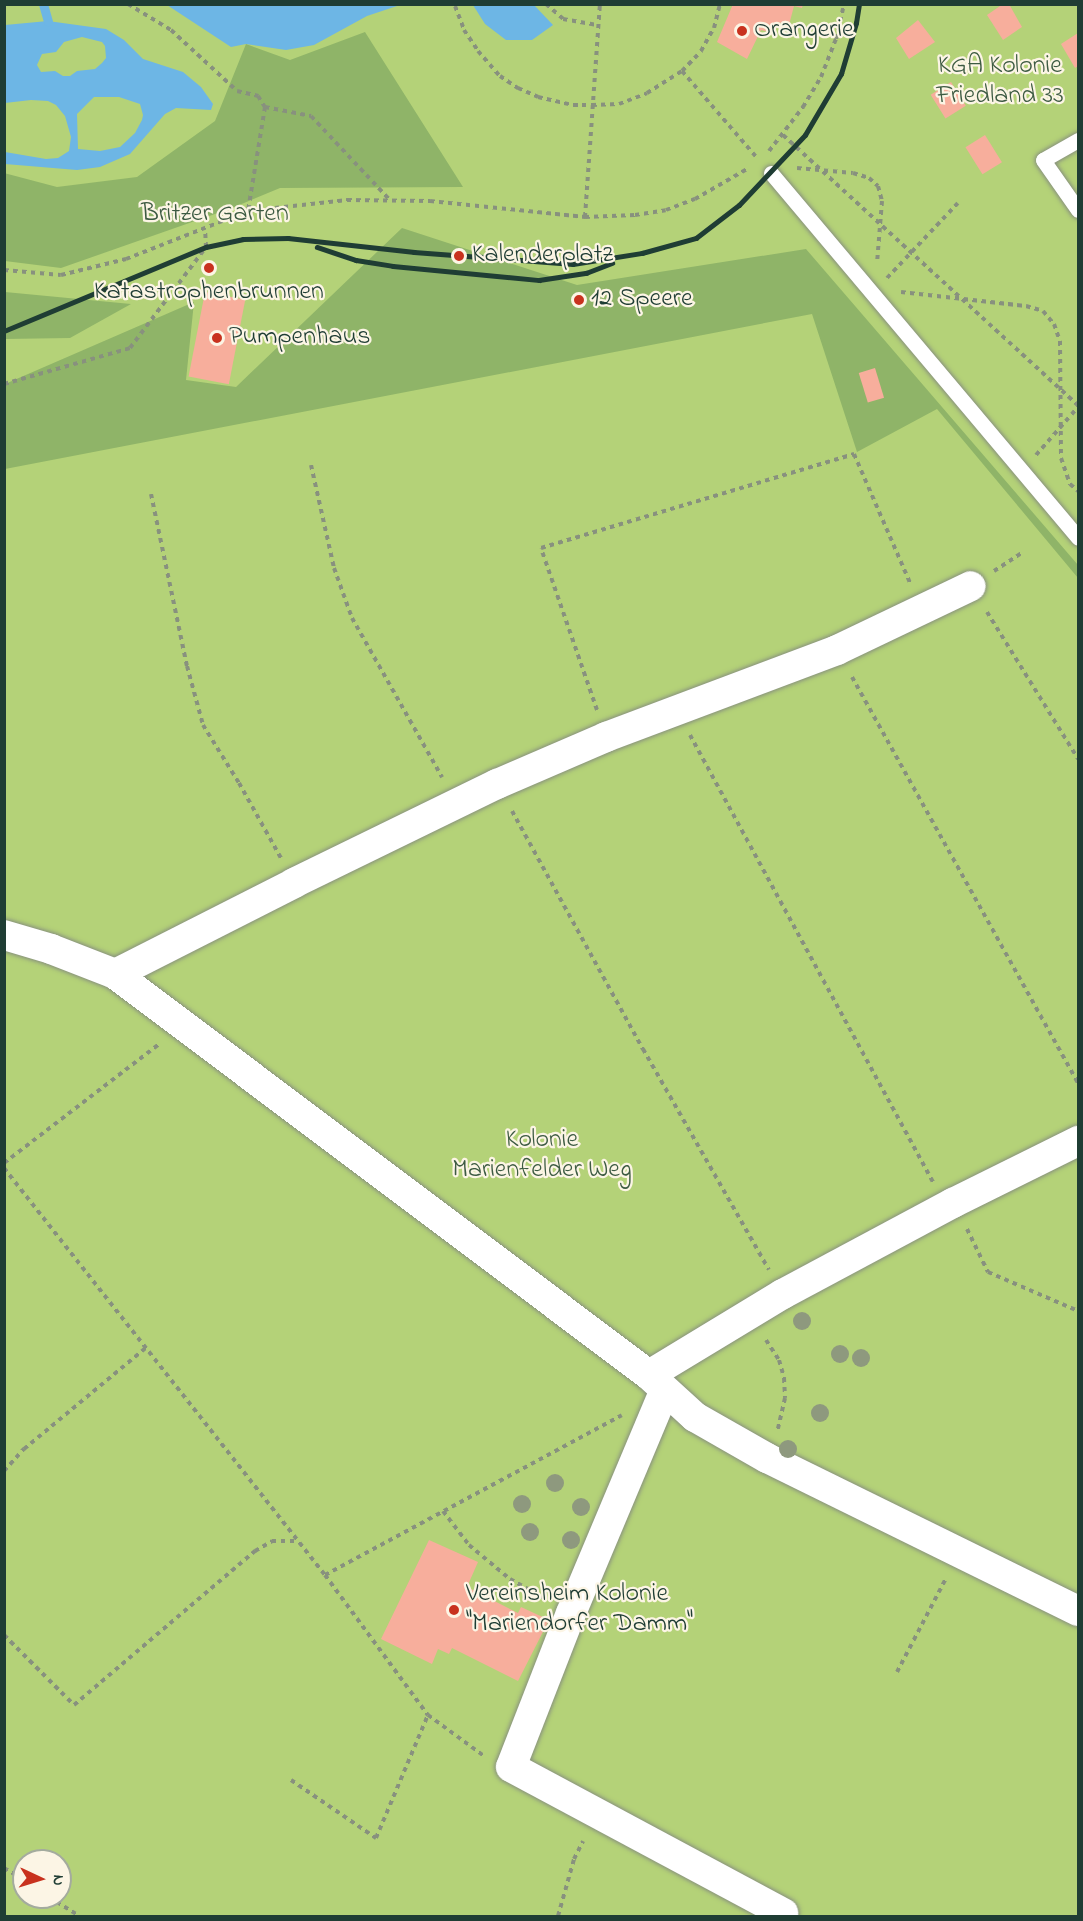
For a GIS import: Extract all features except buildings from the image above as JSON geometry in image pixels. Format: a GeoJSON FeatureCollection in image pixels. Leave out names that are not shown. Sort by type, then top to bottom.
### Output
{"type":"FeatureCollection","features":[{"type":"Feature","properties":{"kind":"street"},"geometry":{"type":"LineString","coordinates":[[115,974],[497,784],[606,737],[837,650],[922,611],[971,585]]}},
{"type":"Feature","properties":{"kind":"street"},"geometry":{"type":"LineString","coordinates":[[4,935],[51,949],[115,974],[657,1383],[695,1417],[767,1458],[1078,1611]]}},
{"type":"Feature","properties":{"kind":"street"},"geometry":{"type":"LineString","coordinates":[[783,1913],[511,1767],[657,1383],[750,1314],[783,1294],[950,1205],[1078,1141]]}},
{"type":"Feature","properties":{"kind":"lane"},"geometry":{"type":"LineString","coordinates":[[1078,140],[1043,160],[1078,210]]}},
{"type":"Feature","properties":{"kind":"lane"},"geometry":{"type":"LineString","coordinates":[[771,173],[1078,538]]}},
{"type":"Feature","properties":{"kind":"path"},"geometry":{"type":"LineString","coordinates":[[128,4],[171,30],[237,91],[258,96],[265,107],[248,211]]}},
{"type":"Feature","properties":{"kind":"path"},"geometry":{"type":"LineString","coordinates":[[546,4],[563,20],[598,25]]}},
{"type":"Feature","properties":{"kind":"path"},"geometry":{"type":"LineString","coordinates":[[585,217],[600,4]]}},
{"type":"Feature","properties":{"kind":"path"},"geometry":{"type":"LineString","coordinates":[[455,6],[464,30],[473,44],[500,76],[538,97],[573,105],[592,105],[620,104],[647,93],[682,71],[701,51],[714,28],[720,4]]}},
{"type":"Feature","properties":{"kind":"path"},"geometry":{"type":"LineString","coordinates":[[4,270],[61,275],[126,259],[248,211],[347,200],[430,201],[585,217],[635,215],[666,210],[729,181],[759,161],[783,135],[821,77],[836,39],[844,4]]}},
{"type":"Feature","properties":{"kind":"path"},"geometry":{"type":"LineString","coordinates":[[682,71],[759,161]]}},
{"type":"Feature","properties":{"kind":"path"},"geometry":{"type":"LineString","coordinates":[[265,107],[311,116],[389,200]]}},
{"type":"Feature","properties":{"kind":"path"},"geometry":{"type":"LineString","coordinates":[[783,135],[966,300],[1078,406],[1022,471]]}},
{"type":"Feature","properties":{"kind":"path"},"geometry":{"type":"LineString","coordinates":[[771,173],[788,168],[821,168],[869,178],[878,186],[882,201],[878,272],[888,285]]}},
{"type":"Feature","properties":{"kind":"path"},"geometry":{"type":"LineString","coordinates":[[884,282],[958,203]]}},
{"type":"Feature","properties":{"kind":"path"},"geometry":{"type":"LineString","coordinates":[[4,384],[130,348],[206,247],[205,228]]}},
{"type":"Feature","properties":{"kind":"path"},"geometry":{"type":"LineString","coordinates":[[893,289],[908,294],[1026,306],[1043,311],[1054,324],[1060,341],[1060,458],[1070,484],[1078,492]]}},
{"type":"Feature","properties":{"kind":"path"},"geometry":{"type":"LineString","coordinates":[[606,737],[541,548],[855,454],[922,611]]}},
{"type":"Feature","properties":{"kind":"path"},"geometry":{"type":"LineString","coordinates":[[310,465],[334,568],[352,618],[457,804]]}},
{"type":"Feature","properties":{"kind":"path"},"geometry":{"type":"LineString","coordinates":[[151,494],[187,666],[203,725],[239,783],[294,883]]}},
{"type":"Feature","properties":{"kind":"path"},"geometry":{"type":"LineString","coordinates":[[971,585],[1078,759]]}},
{"type":"Feature","properties":{"kind":"path"},"geometry":{"type":"LineString","coordinates":[[837,650],[1078,1083]]}},
{"type":"Feature","properties":{"kind":"path"},"geometry":{"type":"LineString","coordinates":[[676,711],[988,1272],[1078,1311]]}},
{"type":"Feature","properties":{"kind":"path"},"geometry":{"type":"LineString","coordinates":[[497,784],[643,1049],[783,1294]]}},
{"type":"Feature","properties":{"kind":"path"},"geometry":{"type":"LineString","coordinates":[[4,1163],[183,1025]]}},
{"type":"Feature","properties":{"kind":"path"},"geometry":{"type":"LineString","coordinates":[[4,1168],[325,1575],[428,1715],[498,1767],[511,1767]]}},
{"type":"Feature","properties":{"kind":"path"},"geometry":{"type":"LineString","coordinates":[[750,1314],[779,1360],[784,1378],[785,1398],[779,1428],[767,1458]]}},
{"type":"Feature","properties":{"kind":"path"},"geometry":{"type":"LineString","coordinates":[[4,1470],[24,1449],[147,1347]]}},
{"type":"Feature","properties":{"kind":"path"},"geometry":{"type":"LineString","coordinates":[[325,1575],[622,1414]]}},
{"type":"Feature","properties":{"kind":"path"},"geometry":{"type":"LineString","coordinates":[[443,1511],[469,1545],[510,1579],[571,1613]]}},
{"type":"Feature","properties":{"kind":"path"},"geometry":{"type":"LineString","coordinates":[[4,1635],[74,1705],[255,1551],[272,1541],[297,1541]]}},
{"type":"Feature","properties":{"kind":"path"},"geometry":{"type":"LineString","coordinates":[[897,1672],[960,1551]]}},
{"type":"Feature","properties":{"kind":"path"},"geometry":{"type":"LineString","coordinates":[[291,1780],[376,1838],[428,1715]]}},
{"type":"Feature","properties":{"kind":"path"},"geometry":{"type":"LineString","coordinates":[[558,1917],[573,1859],[598,1815]]}},
{"type":"Feature","properties":{"kind":"green space","name":"Kolonie Marienfelder Weg"},"geometry":{"type":"Polygon","coordinates":[[[5,5],[1078,5],[1078,1916],[5,1916],[5,5]]]}},
{"type":"Feature","properties":{"kind":"green space"},"geometry":{"type":"Polygon","coordinates":[[[365,32],[463,187],[280,188],[232,208],[61,268],[5,261],[4,173],[57,187],[137,177],[215,121],[246,44],[290,60],[365,32]]]}},
{"type":"Feature","properties":{"kind":"green space"},"geometry":{"type":"Polygon","coordinates":[[[402,228],[577,285],[806,249],[1078,565],[1078,578],[937,409],[857,452],[812,314],[5,469],[5,384],[194,302],[186,380],[236,387],[402,228]]]}},
{"type":"Feature","properties":{"kind":"green space"},"geometry":{"type":"Polygon","coordinates":[[[4,292],[131,304],[70,338],[5,339],[4,292]]]}},
{"type":"Feature","properties":{"kind":"water"},"geometry":{"type":"Polygon","coordinates":[[[167,5],[400,5],[367,16],[314,45],[286,50],[246,44],[231,47],[167,5]]]}},
{"type":"Feature","properties":{"kind":"water"},"geometry":{"type":"Polygon","coordinates":[[[473,5],[534,5],[553,25],[532,40],[506,40],[485,24],[473,5]]]}},
{"type":"Feature","properties":{"kind":"water"},"geometry":{"type":"Polygon","coordinates":[[[48,21],[106,29],[124,40],[143,59],[183,72],[201,87],[213,104],[211,110],[176,108],[165,114],[130,154],[100,167],[77,170],[5,164],[5,152],[46,159],[58,158],[69,151],[71,137],[65,116],[56,105],[48,101],[31,100],[5,103],[5,25],[48,21]],[[82,37],[64,42],[56,52],[42,54],[37,65],[41,72],[55,71],[63,76],[70,76],[77,71],[95,69],[106,58],[105,46],[102,42],[82,37]],[[94,97],[77,114],[78,149],[100,151],[120,147],[135,133],[142,120],[140,104],[119,97],[94,97]]]}},
{"type":"Feature","properties":{"kind":"waterway"},"geometry":{"type":"LineString","coordinates":[[43,4],[48,21]]}},
{"type":"Feature","properties":{"kind":"railway"},"geometry":{"type":"LineString","coordinates":[[4,331],[206,247],[243,239],[288,238],[414,252],[573,264],[642,253],[696,238],[739,205],[805,135],[841,74],[856,23],[859,4]]}},
{"type":"Feature","properties":{"kind":"railway"},"geometry":{"type":"LineString","coordinates":[[317,247],[356,260],[393,266],[539,280],[586,273],[612,263]]}},
{"type":"Feature","properties":{"kind":"place","name":"Orangerie"},"geometry":{"type":"Point","coordinates":[742,31]}},
{"type":"Feature","properties":{"kind":"place","name":"Kalenderplatz"},"geometry":{"type":"Point","coordinates":[459,256]}},
{"type":"Feature","properties":{"kind":"place","name":"Katastrophenbrunnen"},"geometry":{"type":"Point","coordinates":[209,268]}},
{"type":"Feature","properties":{"kind":"place","name":"12 Speere"},"geometry":{"type":"Point","coordinates":[579,300]}},
{"type":"Feature","properties":{"kind":"place","name":"Pumpenhaus"},"geometry":{"type":"Point","coordinates":[217,338]}},
{"type":"Feature","properties":{"kind":"place","name":"Vereinsheim Kolonie \"Mariendorfer Damm\""},"geometry":{"type":"Point","coordinates":[454,1610]}},
{"type":"Feature","properties":{"kind":"park label","name":"KGA Kolonie Friedland 33"},"geometry":{"type":"Point","coordinates":[1000,82]}},
{"type":"Feature","properties":{"kind":"park label","name":"Britzer Garten"},"geometry":{"type":"Point","coordinates":[215,215]}}]}
